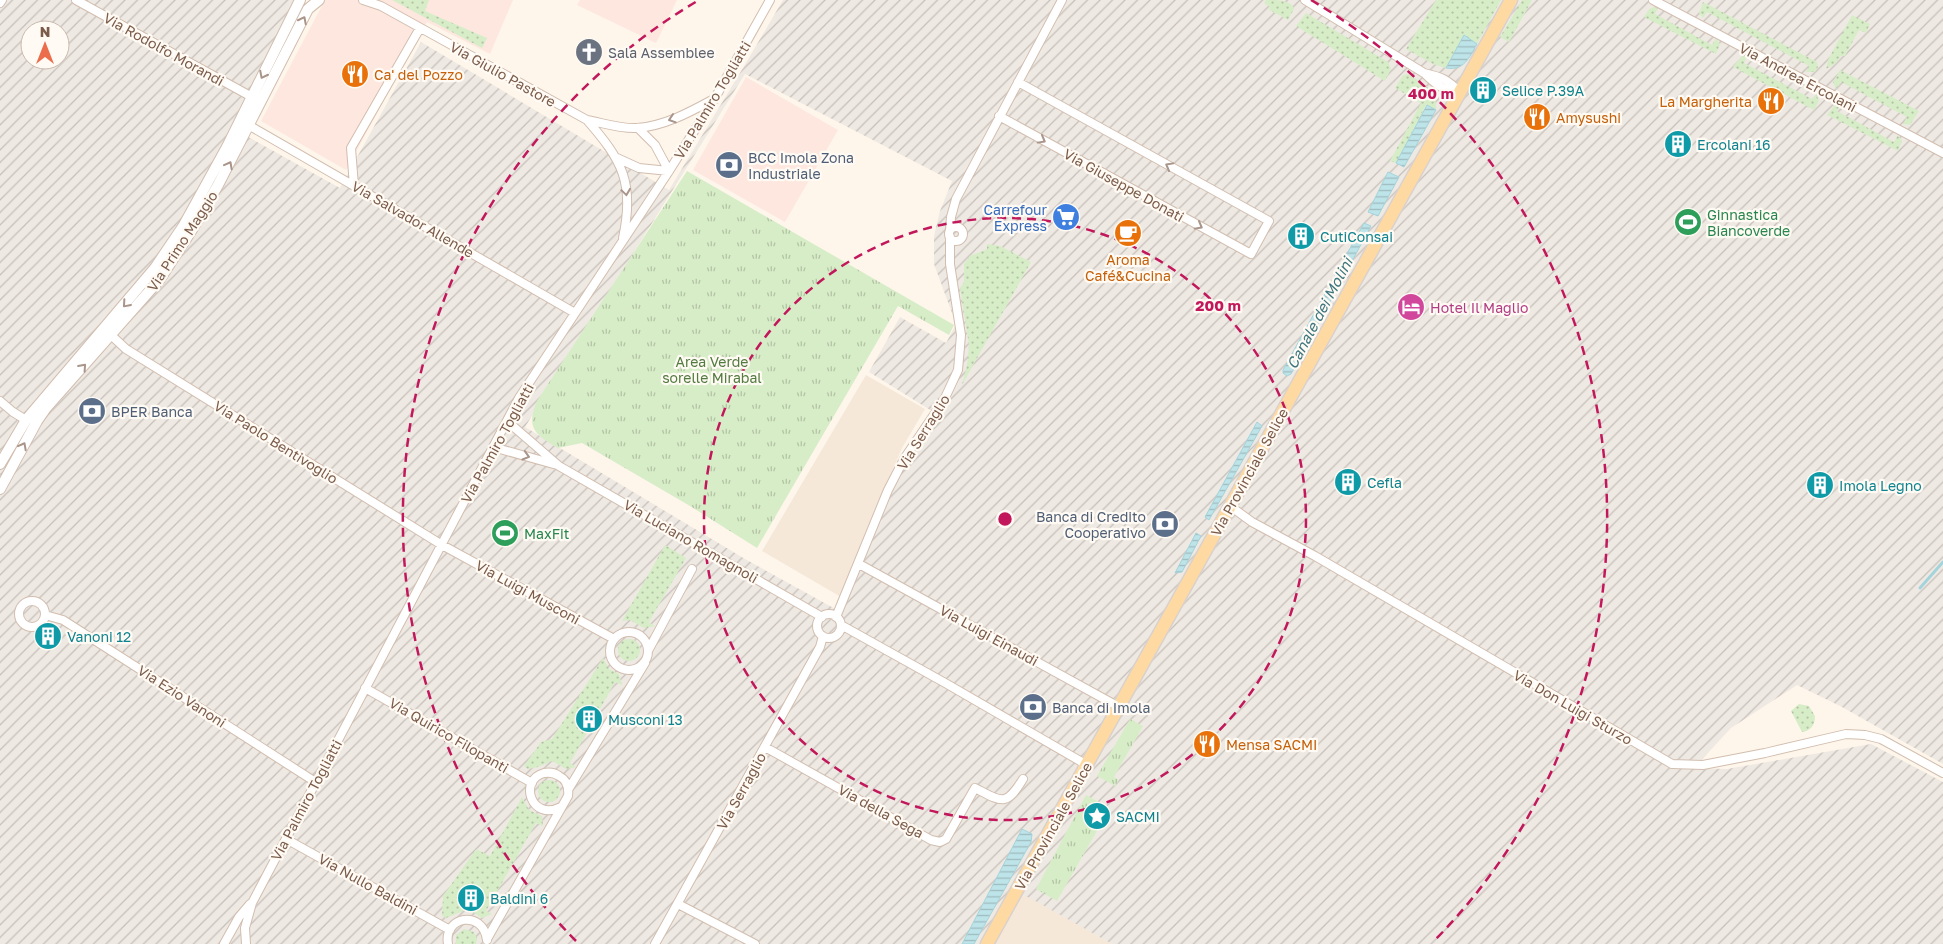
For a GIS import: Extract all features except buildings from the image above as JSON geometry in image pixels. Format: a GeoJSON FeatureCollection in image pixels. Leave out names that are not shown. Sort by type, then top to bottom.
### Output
{"type":"FeatureCollection","features":[{"type":"Feature","properties":{"kind":"main road","name":"Via Provinciale Selice"},"geometry":{"type":"LineString","coordinates":[[987,944],[1511,0]]}},
{"type":"Feature","properties":{"kind":"street","name":"Via Rodolfo Morandi"},"geometry":{"type":"LineString","coordinates":[[76,0],[252,97]]}},
{"type":"Feature","properties":{"kind":"street","name":"Via Primo Maggio"},"geometry":{"type":"LineString","coordinates":[[0,464],[26,420],[155,268],[184,225],[227,147],[300,0]]}},
{"type":"Feature","properties":{"kind":"street","name":"Via Primo Maggio"},"geometry":{"type":"LineString","coordinates":[[0,489],[46,408],[112,336],[170,265],[194,228],[250,126],[308,9],[320,0]]}},
{"type":"Feature","properties":{"kind":"street","name":"Via Giulio Pastore"},"geometry":{"type":"LineString","coordinates":[[363,0],[381,6],[587,120],[638,128],[672,120],[716,98]]}},
{"type":"Feature","properties":{"kind":"street","name":"Via Giulio Pastore"},"geometry":{"type":"LineString","coordinates":[[375,0],[381,6]]}},
{"type":"Feature","properties":{"kind":"street","name":"Via Palmiro Togliatti"},"geometry":{"type":"LineString","coordinates":[[246,944],[245,928],[252,903],[519,398],[670,171],[716,98],[770,0]]}},
{"type":"Feature","properties":{"kind":"street"},"geometry":{"type":"LineString","coordinates":[[999,116],[1062,0]]}},
{"type":"Feature","properties":{"kind":"street"},"geometry":{"type":"LineString","coordinates":[[1305,0],[1424,73],[1435,85],[1446,91],[1459,94]]}},
{"type":"Feature","properties":{"kind":"street","name":"Via Andrea Ercolani"},"geometry":{"type":"LineString","coordinates":[[1653,0],[1943,153]]}},
{"type":"Feature","properties":{"kind":"street"},"geometry":{"type":"LineString","coordinates":[[354,186],[351,148],[420,28]]}},
{"type":"Feature","properties":{"kind":"street"},"geometry":{"type":"LineString","coordinates":[[1424,73],[1450,81],[1468,78]]}},
{"type":"Feature","properties":{"kind":"street"},"geometry":{"type":"LineString","coordinates":[[1450,81],[1459,94]]}},
{"type":"Feature","properties":{"kind":"street","name":"Via Giuseppe Donati"},"geometry":{"type":"LineString","coordinates":[[999,116],[1251,254],[1269,221],[1018,82]]}},
{"type":"Feature","properties":{"kind":"street"},"geometry":{"type":"LineString","coordinates":[[1446,91],[1452,107]]}},
{"type":"Feature","properties":{"kind":"street","name":"Via Serraglio"},"geometry":{"type":"LineString","coordinates":[[836,617],[888,490],[904,459],[944,400],[958,370],[961,335],[950,264],[950,250],[954,234],[954,205],[999,116]]}},
{"type":"Feature","properties":{"kind":"street","name":"Via Giulio Pastore"},"geometry":{"type":"LineString","coordinates":[[587,120],[607,142],[617,158],[625,180],[628,206],[622,242]]}},
{"type":"Feature","properties":{"kind":"street","name":"Via Salvador Allende"},"geometry":{"type":"LineString","coordinates":[[250,126],[575,313]]}},
{"type":"Feature","properties":{"kind":"street"},"geometry":{"type":"LineString","coordinates":[[638,128],[655,145],[670,171]]}},
{"type":"Feature","properties":{"kind":"street"},"geometry":{"type":"LineString","coordinates":[[617,158],[639,168],[670,171]]}},
{"type":"Feature","properties":{"kind":"street","name":"Via Paolo Bentivoglio"},"geometry":{"type":"LineString","coordinates":[[112,336],[126,349],[442,545]]}},
{"type":"Feature","properties":{"kind":"street"},"geometry":{"type":"LineString","coordinates":[[0,401],[26,420]]}},
{"type":"Feature","properties":{"kind":"street","name":"Via Luciano Romagnoli"},"geometry":{"type":"LineString","coordinates":[[507,421],[559,466],[822,618]]}},
{"type":"Feature","properties":{"kind":"street","name":"Via Luciano Romagnoli"},"geometry":{"type":"LineString","coordinates":[[493,447],[559,466]]}},
{"type":"Feature","properties":{"kind":"street","name":"Via Don Luigi Sturzo"},"geometry":{"type":"LineString","coordinates":[[1230,506],[1252,522],[1324,561],[1672,764],[1703,765],[1846,734],[1865,735],[1880,739],[1943,773]]}},
{"type":"Feature","properties":{"kind":"street","name":"Via Luigi Musconi"},"geometry":{"type":"LineString","coordinates":[[442,545],[614,639]]}},
{"type":"Feature","properties":{"kind":"street","name":"Via Luigi Einaudi"},"geometry":{"type":"LineString","coordinates":[[859,564],[1119,707]]}},
{"type":"Feature","properties":{"kind":"street"},"geometry":{"type":"LineString","coordinates":[[486,942],[565,802],[568,790],[645,663],[649,649],[692,569]]}},
{"type":"Feature","properties":{"kind":"street"},"geometry":{"type":"LineString","coordinates":[[822,618],[830,615],[836,617],[841,626],[947,684],[1086,765]]}},
{"type":"Feature","properties":{"kind":"street","name":"Via Ezio Vanoni"},"geometry":{"type":"LineString","coordinates":[[44,616],[63,620],[316,783]]}},
{"type":"Feature","properties":{"kind":"street","name":"Via Serraglio"},"geometry":{"type":"LineString","coordinates":[[655,944],[820,646],[823,636],[818,627],[822,618]]}},
{"type":"Feature","properties":{"kind":"street"},"geometry":{"type":"LineString","coordinates":[[823,636],[830,638],[837,636],[841,626]]}},
{"type":"Feature","properties":{"kind":"street"},"geometry":{"type":"LineString","coordinates":[[645,663],[633,670],[620,668],[611,658],[611,645],[614,639],[625,632],[632,632],[643,637],[649,649]]}},
{"type":"Feature","properties":{"kind":"street","name":"Via Quirico Filopanti"},"geometry":{"type":"LineString","coordinates":[[365,688],[532,783]]}},
{"type":"Feature","properties":{"kind":"street","name":"Via della Sega"},"geometry":{"type":"LineString","coordinates":[[765,746],[932,840],[940,842],[946,839],[975,788],[994,798],[1008,799],[1014,795],[1024,779]]}},
{"type":"Feature","properties":{"kind":"street"},"geometry":{"type":"LineString","coordinates":[[561,807],[549,811],[537,806],[530,795],[532,783],[541,774],[553,773],[564,779],[568,790]]}},
{"type":"Feature","properties":{"kind":"street","name":"Via Nullo Baldini"},"geometry":{"type":"LineString","coordinates":[[286,839],[450,930]]}},
{"type":"Feature","properties":{"kind":"street","name":"Via Palmiro Togliatti"},"geometry":{"type":"LineString","coordinates":[[224,944],[239,917],[252,903]]}},
{"type":"Feature","properties":{"kind":"street"},"geometry":{"type":"LineString","coordinates":[[678,904],[756,944]]}},
{"type":"Feature","properties":{"kind":"street"},"geometry":{"type":"LineString","coordinates":[[448,944],[450,930],[459,921],[472,920],[483,927],[486,942]]}},
{"type":"Feature","properties":{"kind":"shaded area"},"geometry":{"type":"Polygon","coordinates":[[[0,0],[301,0],[232,128],[340,188],[421,42],[669,190],[783,0],[1943,0],[1943,764],[1842,707],[1797,685],[1731,728],[1694,768],[1727,769],[1871,744],[1943,782],[1943,944],[1112,944],[1030,898],[1019,894],[990,944],[0,944],[0,0]],[[745,74],[525,427],[745,559],[839,611],[890,486],[935,413],[869,372],[900,317],[946,343],[956,324],[934,264],[934,236],[940,211],[952,181],[745,74]]]}},
{"type":"Feature","properties":{"kind":"shaded area"},"geometry":{"type":"Polygon","coordinates":[[[325,0],[513,0],[490,54],[427,22],[346,170],[261,121],[325,0]]]}},
{"type":"Feature","properties":{"kind":"shaded area"},"geometry":{"type":"Polygon","coordinates":[[[580,0],[677,0],[656,43],[577,5],[580,0]]]}},
{"type":"Feature","properties":{"kind":"shaded area"},"geometry":{"type":"Polygon","coordinates":[[[746,77],[838,130],[785,222],[693,170],[746,77]]]}},
{"type":"Feature","properties":{"kind":"shaded area"},"geometry":{"type":"Polygon","coordinates":[[[866,375],[925,409],[902,448],[853,563],[866,573],[853,604],[762,551],[866,375]]]}},
{"type":"Feature","properties":{"kind":"shaded area"},"geometry":{"type":"Polygon","coordinates":[[[1019,893],[1030,897],[1112,944],[990,944],[1019,893]]]}},
{"type":"Feature","properties":{"kind":"green space"},"geometry":{"type":"Polygon","coordinates":[[[392,0],[429,0],[425,11],[487,38],[482,48],[392,0]]]}},
{"type":"Feature","properties":{"kind":"green space"},"geometry":{"type":"Polygon","coordinates":[[[1266,0],[1283,1],[1293,6],[1294,9],[1288,20],[1269,10],[1270,7],[1264,3],[1266,0]]]}},
{"type":"Feature","properties":{"kind":"green space"},"geometry":{"type":"Polygon","coordinates":[[[1436,0],[1501,0],[1477,44],[1464,35],[1446,68],[1433,64],[1406,49],[1436,0]]]}},
{"type":"Feature","properties":{"kind":"green space"},"geometry":{"type":"Polygon","coordinates":[[[1522,0],[1532,0],[1509,42],[1500,37],[1522,0]]]}},
{"type":"Feature","properties":{"kind":"green space"},"geometry":{"type":"Polygon","coordinates":[[[1703,2],[1817,62],[1818,67],[1815,72],[1806,72],[1809,66],[1707,12],[1703,18],[1699,13],[1703,2]]]}},
{"type":"Feature","properties":{"kind":"green space"},"geometry":{"type":"Polygon","coordinates":[[[1658,8],[1655,14],[1712,45],[1716,38],[1720,44],[1716,54],[1644,17],[1649,9],[1658,8]]]}},
{"type":"Feature","properties":{"kind":"green space"},"geometry":{"type":"Polygon","coordinates":[[[1306,13],[1388,62],[1391,69],[1385,81],[1296,26],[1306,13]]]}},
{"type":"Feature","properties":{"kind":"green space"},"geometry":{"type":"Polygon","coordinates":[[[1852,15],[1870,24],[1866,33],[1859,30],[1845,56],[1841,56],[1836,63],[1826,69],[1828,60],[1852,15]]]}},
{"type":"Feature","properties":{"kind":"green space"},"geometry":{"type":"Polygon","coordinates":[[[1742,56],[1747,57],[1744,63],[1812,99],[1816,94],[1819,101],[1814,110],[1733,67],[1742,56]]]}},
{"type":"Feature","properties":{"kind":"green space"},"geometry":{"type":"Polygon","coordinates":[[[1840,70],[1919,111],[1910,125],[1903,124],[1907,117],[1841,82],[1836,89],[1833,82],[1840,70]]]}},
{"type":"Feature","properties":{"kind":"green space"},"geometry":{"type":"Polygon","coordinates":[[[1408,74],[1424,84],[1432,93],[1435,98],[1436,110],[1426,105],[1396,163],[1390,161],[1421,103],[1395,88],[1403,75],[1408,74]]]}},
{"type":"Feature","properties":{"kind":"green space"},"geometry":{"type":"Polygon","coordinates":[[[1837,105],[1840,105],[1837,111],[1894,142],[1898,135],[1902,141],[1898,151],[1827,115],[1837,105]]]}},
{"type":"Feature","properties":{"kind":"green space","name":"Area Verde sorelle Mirabal"},"geometry":{"type":"Polygon","coordinates":[[[687,171],[954,325],[949,335],[898,306],[757,548],[690,506],[582,443],[558,448],[539,435],[533,424],[532,418],[537,401],[687,171]]]}},
{"type":"Feature","properties":{"kind":"green space"},"geometry":{"type":"Polygon","coordinates":[[[987,244],[1000,246],[1031,262],[962,385],[969,345],[960,288],[964,282],[964,264],[970,256],[987,249],[987,244]]]}},
{"type":"Feature","properties":{"kind":"green space"},"geometry":{"type":"Polygon","coordinates":[[[665,545],[686,558],[649,622],[655,626],[644,628],[630,620],[622,621],[665,545]]]}},
{"type":"Feature","properties":{"kind":"green space"},"geometry":{"type":"Polygon","coordinates":[[[629,639],[637,642],[640,650],[637,658],[629,661],[621,658],[618,650],[621,642],[629,639]]]}},
{"type":"Feature","properties":{"kind":"green space"},"geometry":{"type":"Polygon","coordinates":[[[603,658],[609,669],[619,674],[622,685],[615,682],[570,763],[576,767],[566,769],[552,761],[528,769],[524,766],[541,742],[552,739],[603,658]]]}},
{"type":"Feature","properties":{"kind":"green space"},"geometry":{"type":"Polygon","coordinates":[[[1799,704],[1809,706],[1815,716],[1812,727],[1802,732],[1791,711],[1799,704]]]}},
{"type":"Feature","properties":{"kind":"green space"},"geometry":{"type":"Polygon","coordinates":[[[1130,719],[1143,726],[1114,777],[1119,780],[1115,786],[1097,776],[1130,719]]]}},
{"type":"Feature","properties":{"kind":"green space"},"geometry":{"type":"Polygon","coordinates":[[[549,780],[557,783],[560,791],[557,799],[549,802],[541,799],[538,791],[541,783],[549,780]]]}},
{"type":"Feature","properties":{"kind":"green space"},"geometry":{"type":"Polygon","coordinates":[[[1086,795],[1110,808],[1057,901],[1036,889],[1086,795]]]}},
{"type":"Feature","properties":{"kind":"green space"},"geometry":{"type":"Polygon","coordinates":[[[522,797],[529,810],[542,816],[543,826],[536,823],[486,911],[492,914],[482,918],[468,909],[446,918],[442,916],[443,896],[476,849],[490,856],[522,797]]]}},
{"type":"Feature","properties":{"kind":"green space"},"geometry":{"type":"Polygon","coordinates":[[[464,929],[474,932],[477,938],[476,944],[456,944],[456,935],[464,929]]]}},
{"type":"Feature","properties":{"kind":"water"},"geometry":{"type":"Polygon","coordinates":[[[1464,35],[1477,44],[1462,65],[1446,68],[1464,35]]]}},
{"type":"Feature","properties":{"kind":"water"},"geometry":{"type":"Polygon","coordinates":[[[1427,105],[1436,110],[1404,167],[1396,163],[1427,105]]]}},
{"type":"Feature","properties":{"kind":"water"},"geometry":{"type":"Polygon","coordinates":[[[1388,172],[1399,177],[1378,216],[1368,212],[1388,172]]]}},
{"type":"Feature","properties":{"kind":"water","name":"Canale dei Molini"},"geometry":{"type":"Polygon","coordinates":[[[1364,223],[1371,226],[1291,374],[1287,376],[1283,373],[1283,370],[1364,223]]]}},
{"type":"Feature","properties":{"kind":"water"},"geometry":{"type":"Polygon","coordinates":[[[1257,422],[1262,426],[1209,520],[1205,517],[1257,422]]]}},
{"type":"Feature","properties":{"kind":"water"},"geometry":{"type":"Polygon","coordinates":[[[1196,533],[1201,536],[1182,572],[1175,573],[1196,533]]]}},
{"type":"Feature","properties":{"kind":"water"},"geometry":{"type":"Polygon","coordinates":[[[1022,829],[1032,834],[1031,842],[974,944],[962,944],[1022,829]]]}},
{"type":"Feature","properties":{"kind":"waterway"},"geometry":{"type":"LineString","coordinates":[[1920,588],[1943,562]]}},
{"type":"Feature","properties":{"kind":"place","name":"Sala Assemblee"},"geometry":{"type":"Point","coordinates":[589,52]}},
{"type":"Feature","properties":{"kind":"place","name":"Ca' del Pozzo"},"geometry":{"type":"Point","coordinates":[355,74]}},
{"type":"Feature","properties":{"kind":"place","name":"Selice P.39A"},"geometry":{"type":"Point","coordinates":[1483,90]}},
{"type":"Feature","properties":{"kind":"place","name":"La Margherita"},"geometry":{"type":"Point","coordinates":[1771,101]}},
{"type":"Feature","properties":{"kind":"place","name":"Amysushi"},"geometry":{"type":"Point","coordinates":[1537,117]}},
{"type":"Feature","properties":{"kind":"place","name":"Ercolani 16"},"geometry":{"type":"Point","coordinates":[1678,144]}},
{"type":"Feature","properties":{"kind":"place","name":"BCC Imola Zona Industriale"},"geometry":{"type":"Point","coordinates":[729,165]}},
{"type":"Feature","properties":{"kind":"place","name":"Carrefour Express"},"geometry":{"type":"Point","coordinates":[1066,217]}},
{"type":"Feature","properties":{"kind":"place","name":"Ginnastica Biancoverde"},"geometry":{"type":"Point","coordinates":[1688,222]}},
{"type":"Feature","properties":{"kind":"place","name":"Aroma Café&Cucina"},"geometry":{"type":"Point","coordinates":[1128,233]}},
{"type":"Feature","properties":{"kind":"place","name":"CutiConsai"},"geometry":{"type":"Point","coordinates":[1301,236]}},
{"type":"Feature","properties":{"kind":"place","name":"Hotel Il Maglio"},"geometry":{"type":"Point","coordinates":[1411,307]}},
{"type":"Feature","properties":{"kind":"place","name":"BPER Banca"},"geometry":{"type":"Point","coordinates":[92,411]}},
{"type":"Feature","properties":{"kind":"place","name":"Cefla"},"geometry":{"type":"Point","coordinates":[1348,482]}},
{"type":"Feature","properties":{"kind":"place","name":"Imola Legno"},"geometry":{"type":"Point","coordinates":[1820,485]}},
{"type":"Feature","properties":{"kind":"place","name":"Banca di Credito Cooperativo"},"geometry":{"type":"Point","coordinates":[1165,524]}},
{"type":"Feature","properties":{"kind":"place","name":"MaxFit"},"geometry":{"type":"Point","coordinates":[505,533]}},
{"type":"Feature","properties":{"kind":"place","name":"Vanoni 12"},"geometry":{"type":"Point","coordinates":[48,636]}},
{"type":"Feature","properties":{"kind":"place","name":"Banca di Imola"},"geometry":{"type":"Point","coordinates":[1033,707]}},
{"type":"Feature","properties":{"kind":"place","name":"Musconi 13"},"geometry":{"type":"Point","coordinates":[589,719]}},
{"type":"Feature","properties":{"kind":"place","name":"Mensa SACMI"},"geometry":{"type":"Point","coordinates":[1207,744]}},
{"type":"Feature","properties":{"kind":"place","name":"SACMI"},"geometry":{"type":"Point","coordinates":[1097,816]}},
{"type":"Feature","properties":{"kind":"place","name":"Baldini 6"},"geometry":{"type":"Point","coordinates":[471,898]}}]}
